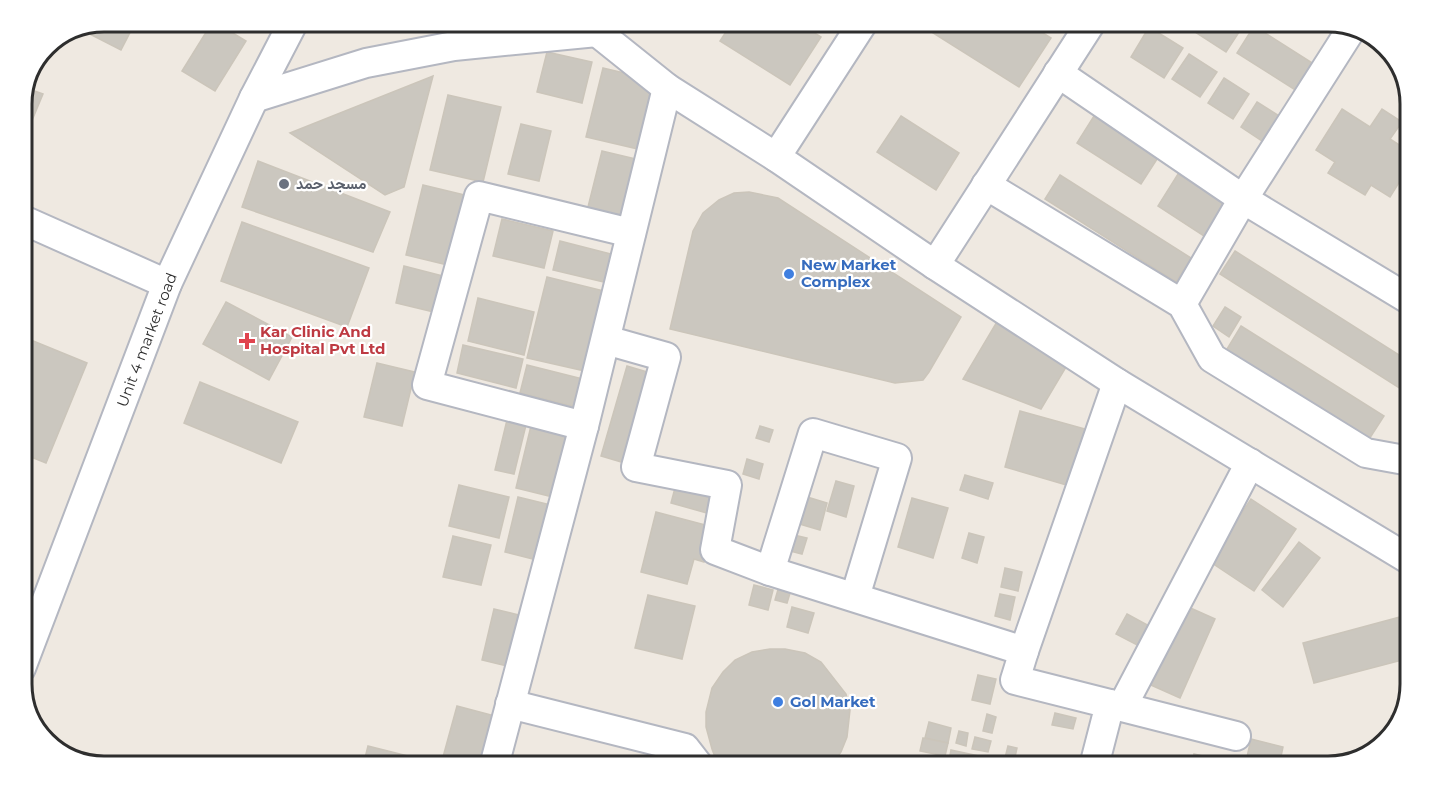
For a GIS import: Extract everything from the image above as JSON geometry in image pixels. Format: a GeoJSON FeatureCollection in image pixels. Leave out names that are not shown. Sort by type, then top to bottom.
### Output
{"type":"FeatureCollection","features":[{"type":"Feature","properties":{"kind":"street","name":"Unit 4 market road"},"geometry":{"type":"LineString","coordinates":[[32,639],[167,284],[254,98],[288,32]]}},
{"type":"Feature","properties":{"kind":"street"},"geometry":{"type":"LineString","coordinates":[[254,98],[366,63],[443,48],[552,32]]}},
{"type":"Feature","properties":{"kind":"street"},"geometry":{"type":"LineString","coordinates":[[600,32],[667,88],[935,265],[1117,382],[1400,554]]}},
{"type":"Feature","properties":{"kind":"street"},"geometry":{"type":"LineString","coordinates":[[776,158],[857,32]]}},
{"type":"Feature","properties":{"kind":"street"},"geometry":{"type":"LineString","coordinates":[[935,265],[1085,32]]}},
{"type":"Feature","properties":{"kind":"street"},"geometry":{"type":"LineString","coordinates":[[1182,304],[1244,199],[1348,35]]}},
{"type":"Feature","properties":{"kind":"street"},"geometry":{"type":"LineString","coordinates":[[1058,73],[1244,199],[1399,294]]}},
{"type":"Feature","properties":{"kind":"street"},"geometry":{"type":"LineString","coordinates":[[497,756],[606,340],[667,88]]}},
{"type":"Feature","properties":{"kind":"street"},"geometry":{"type":"LineString","coordinates":[[986,185],[1182,304],[1212,358],[1366,453],[1400,458]]}},
{"type":"Feature","properties":{"kind":"street"},"geometry":{"type":"LineString","coordinates":[[584,426],[427,385],[479,196],[631,233]]}},
{"type":"Feature","properties":{"kind":"street"},"geometry":{"type":"LineString","coordinates":[[32,224],[167,284]]}},
{"type":"Feature","properties":{"kind":"street"},"geometry":{"type":"LineString","coordinates":[[606,340],[666,357],[636,467],[727,484],[715,550],[770,571],[1024,651]]}},
{"type":"Feature","properties":{"kind":"street"},"geometry":{"type":"LineString","coordinates":[[1117,382],[1015,680],[1236,736]]}},
{"type":"Feature","properties":{"kind":"street"},"geometry":{"type":"LineString","coordinates":[[770,571],[813,433],[897,458],[855,597]]}},
{"type":"Feature","properties":{"kind":"street"},"geometry":{"type":"LineString","coordinates":[[1098,756],[1116,706],[1250,463]]}},
{"type":"Feature","properties":{"kind":"street"},"geometry":{"type":"LineString","coordinates":[[510,704],[685,748],[691,756]]}},
{"type":"Feature","properties":{"kind":"building"},"geometry":{"type":"Polygon","coordinates":[[[130,32],[121,50],[88,33],[130,32]]]}},
{"type":"Feature","properties":{"kind":"building"},"geometry":{"type":"Polygon","coordinates":[[[206,32],[231,32],[246,41],[215,91],[182,71],[206,32]]]}},
{"type":"Feature","properties":{"kind":"building"},"geometry":{"type":"Polygon","coordinates":[[[726,32],[813,32],[821,37],[790,85],[720,41],[726,32]]]}},
{"type":"Feature","properties":{"kind":"building"},"geometry":{"type":"Polygon","coordinates":[[[932,32],[1041,32],[1051,38],[1019,87],[932,32]]]}},
{"type":"Feature","properties":{"kind":"building"},"geometry":{"type":"Polygon","coordinates":[[[1146,32],[1157,32],[1183,48],[1164,78],[1131,57],[1146,32]]]}},
{"type":"Feature","properties":{"kind":"building"},"geometry":{"type":"Polygon","coordinates":[[[1195,32],[1239,32],[1226,52],[1195,32]]]}},
{"type":"Feature","properties":{"kind":"building"},"geometry":{"type":"Polygon","coordinates":[[[1250,32],[1263,32],[1317,66],[1300,93],[1237,53],[1250,32]]]}},
{"type":"Feature","properties":{"kind":"building"},"geometry":{"type":"Polygon","coordinates":[[[547,52],[592,62],[582,103],[537,92],[547,52]]]}},
{"type":"Feature","properties":{"kind":"building"},"geometry":{"type":"Polygon","coordinates":[[[1189,54],[1217,72],[1200,97],[1172,79],[1189,54]]]}},
{"type":"Feature","properties":{"kind":"building"},"geometry":{"type":"Polygon","coordinates":[[[603,68],[654,80],[638,149],[586,137],[603,68]]]}},
{"type":"Feature","properties":{"kind":"building"},"geometry":{"type":"Polygon","coordinates":[[[433,76],[404,187],[385,195],[290,133],[433,76]]]}},
{"type":"Feature","properties":{"kind":"building"},"geometry":{"type":"Polygon","coordinates":[[[1224,78],[1249,94],[1233,119],[1208,103],[1224,78]]]}},
{"type":"Feature","properties":{"kind":"building"},"geometry":{"type":"Polygon","coordinates":[[[33,91],[43,94],[32,120],[33,91]]]}},
{"type":"Feature","properties":{"kind":"building"},"geometry":{"type":"Polygon","coordinates":[[[448,95],[501,107],[483,182],[430,170],[448,95]]]}},
{"type":"Feature","properties":{"kind":"building"},"geometry":{"type":"Polygon","coordinates":[[[1257,102],[1284,119],[1268,145],[1241,127],[1257,102]]]}},
{"type":"Feature","properties":{"kind":"building"},"geometry":{"type":"Polygon","coordinates":[[[1342,109],[1370,127],[1382,109],[1399,120],[1399,126],[1390,139],[1399,145],[1399,182],[1390,197],[1371,185],[1365,195],[1328,173],[1335,162],[1316,150],[1342,109]]]}},
{"type":"Feature","properties":{"kind":"building"},"geometry":{"type":"Polygon","coordinates":[[[901,116],[959,153],[936,190],[877,152],[901,116]]]}},
{"type":"Feature","properties":{"kind":"building"},"geometry":{"type":"Polygon","coordinates":[[[1094,116],[1159,156],[1141,184],[1077,143],[1094,116]]]}},
{"type":"Feature","properties":{"kind":"building"},"geometry":{"type":"Polygon","coordinates":[[[521,124],[551,131],[539,181],[508,174],[521,124]]]}},
{"type":"Feature","properties":{"kind":"building"},"geometry":{"type":"Polygon","coordinates":[[[602,151],[636,159],[621,224],[586,215],[602,151]]]}},
{"type":"Feature","properties":{"kind":"building","name":"مسجد حمد"},"geometry":{"type":"Polygon","coordinates":[[[258,161],[390,212],[373,252],[242,207],[258,161]]]}},
{"type":"Feature","properties":{"kind":"building"},"geometry":{"type":"Polygon","coordinates":[[[1178,174],[1228,205],[1207,238],[1158,206],[1178,174]]]}},
{"type":"Feature","properties":{"kind":"building"},"geometry":{"type":"Polygon","coordinates":[[[1060,175],[1191,258],[1176,282],[1045,199],[1060,175]]]}},
{"type":"Feature","properties":{"kind":"building"},"geometry":{"type":"Polygon","coordinates":[[[423,185],[469,196],[452,266],[406,255],[423,185]]]}},
{"type":"Feature","properties":{"kind":"building","name":"New Market Complex"},"geometry":{"type":"Polygon","coordinates":[[[749,192],[778,198],[961,317],[923,380],[895,383],[670,329],[693,231],[703,213],[719,200],[734,193],[749,192]]]}},
{"type":"Feature","properties":{"kind":"building"},"geometry":{"type":"Polygon","coordinates":[[[502,219],[553,231],[544,268],[493,256],[502,219]]]}},
{"type":"Feature","properties":{"kind":"building"},"geometry":{"type":"Polygon","coordinates":[[[242,222],[369,268],[347,327],[221,281],[242,222]]]}},
{"type":"Feature","properties":{"kind":"building"},"geometry":{"type":"Polygon","coordinates":[[[560,241],[611,254],[604,282],[553,270],[560,241]]]}},
{"type":"Feature","properties":{"kind":"building"},"geometry":{"type":"Polygon","coordinates":[[[1235,251],[1399,355],[1399,388],[1220,274],[1235,251]]]}},
{"type":"Feature","properties":{"kind":"building"},"geometry":{"type":"Polygon","coordinates":[[[404,266],[443,276],[434,312],[396,303],[404,266]]]}},
{"type":"Feature","properties":{"kind":"building"},"geometry":{"type":"Polygon","coordinates":[[[547,277],[604,291],[585,371],[527,358],[547,277]]]}},
{"type":"Feature","properties":{"kind":"building"},"geometry":{"type":"Polygon","coordinates":[[[478,298],[534,312],[524,355],[468,341],[478,298]]]}},
{"type":"Feature","properties":{"kind":"building","name":"Kar Clinic And Hospital Pvt Ltd"},"geometry":{"type":"Polygon","coordinates":[[[226,302],[292,337],[269,380],[203,344],[226,302]]]}},
{"type":"Feature","properties":{"kind":"building"},"geometry":{"type":"Polygon","coordinates":[[[1225,307],[1241,317],[1229,337],[1213,326],[1225,307]]]}},
{"type":"Feature","properties":{"kind":"building"},"geometry":{"type":"Polygon","coordinates":[[[998,320],[1069,362],[1041,409],[963,379],[998,320]]]}},
{"type":"Feature","properties":{"kind":"building"},"geometry":{"type":"Polygon","coordinates":[[[1241,326],[1384,416],[1366,444],[1224,354],[1241,326]]]}},
{"type":"Feature","properties":{"kind":"building"},"geometry":{"type":"Polygon","coordinates":[[[32,340],[87,363],[46,463],[32,457],[32,340]]]}},
{"type":"Feature","properties":{"kind":"building"},"geometry":{"type":"Polygon","coordinates":[[[463,345],[523,359],[516,388],[457,373],[463,345]]]}},
{"type":"Feature","properties":{"kind":"building"},"geometry":{"type":"Polygon","coordinates":[[[377,363],[415,372],[402,426],[364,417],[377,363]]]}},
{"type":"Feature","properties":{"kind":"building"},"geometry":{"type":"Polygon","coordinates":[[[527,365],[583,379],[576,407],[520,393],[527,365]]]}},
{"type":"Feature","properties":{"kind":"building"},"geometry":{"type":"Polygon","coordinates":[[[627,366],[654,374],[628,464],[601,456],[627,366]]]}},
{"type":"Feature","properties":{"kind":"building"},"geometry":{"type":"Polygon","coordinates":[[[200,382],[298,422],[281,463],[184,423],[200,382]]]}},
{"type":"Feature","properties":{"kind":"building"},"geometry":{"type":"Polygon","coordinates":[[[1020,411],[1085,429],[1070,486],[1005,467],[1020,411]]]}},
{"type":"Feature","properties":{"kind":"building"},"geometry":{"type":"Polygon","coordinates":[[[507,420],[526,425],[514,474],[495,470],[507,420]]]}},
{"type":"Feature","properties":{"kind":"building"},"geometry":{"type":"Polygon","coordinates":[[[531,426],[568,435],[553,497],[516,488],[531,426]]]}},
{"type":"Feature","properties":{"kind":"building"},"geometry":{"type":"Polygon","coordinates":[[[760,426],[773,430],[769,442],[756,438],[760,426]]]}},
{"type":"Feature","properties":{"kind":"building"},"geometry":{"type":"Polygon","coordinates":[[[747,459],[763,464],[759,479],[743,474],[747,459]]]}},
{"type":"Feature","properties":{"kind":"building"},"geometry":{"type":"Polygon","coordinates":[[[965,475],[993,483],[988,499],[960,490],[965,475]]]}},
{"type":"Feature","properties":{"kind":"building"},"geometry":{"type":"Polygon","coordinates":[[[836,481],[854,486],[846,517],[827,511],[836,481]]]}},
{"type":"Feature","properties":{"kind":"building"},"geometry":{"type":"Polygon","coordinates":[[[459,485],[509,497],[499,538],[449,526],[459,485]]]}},
{"type":"Feature","properties":{"kind":"building"},"geometry":{"type":"Polygon","coordinates":[[[675,488],[711,498],[707,513],[671,503],[675,488]]]}},
{"type":"Feature","properties":{"kind":"building"},"geometry":{"type":"Polygon","coordinates":[[[804,496],[827,503],[820,530],[796,523],[804,496]]]}},
{"type":"Feature","properties":{"kind":"building"},"geometry":{"type":"Polygon","coordinates":[[[518,497],[551,505],[537,560],[505,552],[518,497]]]}},
{"type":"Feature","properties":{"kind":"building"},"geometry":{"type":"Polygon","coordinates":[[[912,498],[948,508],[933,558],[898,547],[912,498]]]}},
{"type":"Feature","properties":{"kind":"building"},"geometry":{"type":"Polygon","coordinates":[[[1251,499],[1296,529],[1254,591],[1209,561],[1251,499]]]}},
{"type":"Feature","properties":{"kind":"building"},"geometry":{"type":"Polygon","coordinates":[[[656,512],[713,527],[704,562],[694,559],[687,584],[641,572],[656,512]]]}},
{"type":"Feature","properties":{"kind":"building"},"geometry":{"type":"Polygon","coordinates":[[[969,533],[984,537],[977,563],[962,558],[969,533]]]}},
{"type":"Feature","properties":{"kind":"building"},"geometry":{"type":"Polygon","coordinates":[[[794,535],[807,538],[802,554],[790,551],[794,535]]]}},
{"type":"Feature","properties":{"kind":"building"},"geometry":{"type":"Polygon","coordinates":[[[453,536],[491,545],[481,585],[443,577],[453,536]]]}},
{"type":"Feature","properties":{"kind":"building"},"geometry":{"type":"Polygon","coordinates":[[[1299,542],[1320,558],[1283,607],[1262,590],[1299,542]]]}},
{"type":"Feature","properties":{"kind":"building"},"geometry":{"type":"Polygon","coordinates":[[[1005,568],[1022,572],[1018,591],[1001,587],[1005,568]]]}},
{"type":"Feature","properties":{"kind":"building"},"geometry":{"type":"Polygon","coordinates":[[[754,585],[773,590],[768,610],[749,605],[754,585]]]}},
{"type":"Feature","properties":{"kind":"building"},"geometry":{"type":"Polygon","coordinates":[[[779,586],[791,590],[787,603],[775,600],[779,586]]]}},
{"type":"Feature","properties":{"kind":"building"},"geometry":{"type":"Polygon","coordinates":[[[1000,594],[1015,597],[1010,620],[995,616],[1000,594]]]}},
{"type":"Feature","properties":{"kind":"building"},"geometry":{"type":"Polygon","coordinates":[[[648,595],[695,606],[682,659],[635,648],[648,595]]]}},
{"type":"Feature","properties":{"kind":"building"},"geometry":{"type":"Polygon","coordinates":[[[1186,606],[1215,619],[1180,698],[1151,685],[1186,606]]]}},
{"type":"Feature","properties":{"kind":"building"},"geometry":{"type":"Polygon","coordinates":[[[792,607],[814,613],[808,633],[787,627],[792,607]]]}},
{"type":"Feature","properties":{"kind":"building"},"geometry":{"type":"Polygon","coordinates":[[[494,609],[523,616],[511,667],[482,660],[494,609]]]}},
{"type":"Feature","properties":{"kind":"building"},"geometry":{"type":"Polygon","coordinates":[[[1127,614],[1153,628],[1143,648],[1116,634],[1127,614]]]}},
{"type":"Feature","properties":{"kind":"building"},"geometry":{"type":"Polygon","coordinates":[[[1400,617],[1400,661],[1314,683],[1303,643],[1400,617]]]}},
{"type":"Feature","properties":{"kind":"building","name":"Gol Market"},"geometry":{"type":"Polygon","coordinates":[[[785,649],[805,653],[821,662],[846,694],[850,710],[847,737],[838,756],[715,756],[706,727],[706,712],[712,688],[735,660],[752,652],[785,649]]]}},
{"type":"Feature","properties":{"kind":"building"},"geometry":{"type":"Polygon","coordinates":[[[978,675],[996,679],[990,704],[972,700],[978,675]]]}},
{"type":"Feature","properties":{"kind":"building"},"geometry":{"type":"Polygon","coordinates":[[[457,706],[495,716],[484,756],[443,756],[457,706]]]}},
{"type":"Feature","properties":{"kind":"building"},"geometry":{"type":"Polygon","coordinates":[[[1055,713],[1076,718],[1073,729],[1052,725],[1055,713]]]}},
{"type":"Feature","properties":{"kind":"building"},"geometry":{"type":"Polygon","coordinates":[[[987,714],[996,717],[992,733],[983,731],[987,714]]]}},
{"type":"Feature","properties":{"kind":"building"},"geometry":{"type":"Polygon","coordinates":[[[929,722],[951,728],[948,743],[925,738],[929,722]]]}},
{"type":"Feature","properties":{"kind":"building"},"geometry":{"type":"Polygon","coordinates":[[[959,731],[968,733],[966,746],[956,743],[959,731]]]}},
{"type":"Feature","properties":{"kind":"building"},"geometry":{"type":"Polygon","coordinates":[[[975,737],[991,741],[988,752],[972,749],[975,737]]]}},
{"type":"Feature","properties":{"kind":"building"},"geometry":{"type":"Polygon","coordinates":[[[923,738],[948,743],[945,756],[920,751],[923,738]]]}},
{"type":"Feature","properties":{"kind":"building"},"geometry":{"type":"Polygon","coordinates":[[[1251,739],[1283,747],[1281,756],[1247,756],[1251,739]]]}},
{"type":"Feature","properties":{"kind":"building"},"geometry":{"type":"Polygon","coordinates":[[[368,746],[408,756],[366,756],[368,746]]]}},
{"type":"Feature","properties":{"kind":"building"},"geometry":{"type":"Polygon","coordinates":[[[1008,746],[1017,748],[1015,756],[1006,756],[1008,746]]]}},
{"type":"Feature","properties":{"kind":"building"},"geometry":{"type":"Polygon","coordinates":[[[951,750],[979,756],[950,756],[951,750]]]}},
{"type":"Feature","properties":{"kind":"place","name":"مسجد حمد"},"geometry":{"type":"Point","coordinates":[284,184]}},
{"type":"Feature","properties":{"kind":"place","name":"New Market Complex"},"geometry":{"type":"Point","coordinates":[789,274]}},
{"type":"Feature","properties":{"kind":"place","name":"Kar Clinic And Hospital Pvt Ltd"},"geometry":{"type":"Point","coordinates":[247,341]}},
{"type":"Feature","properties":{"kind":"place","name":"Gol Market"},"geometry":{"type":"Point","coordinates":[778,702]}}]}
